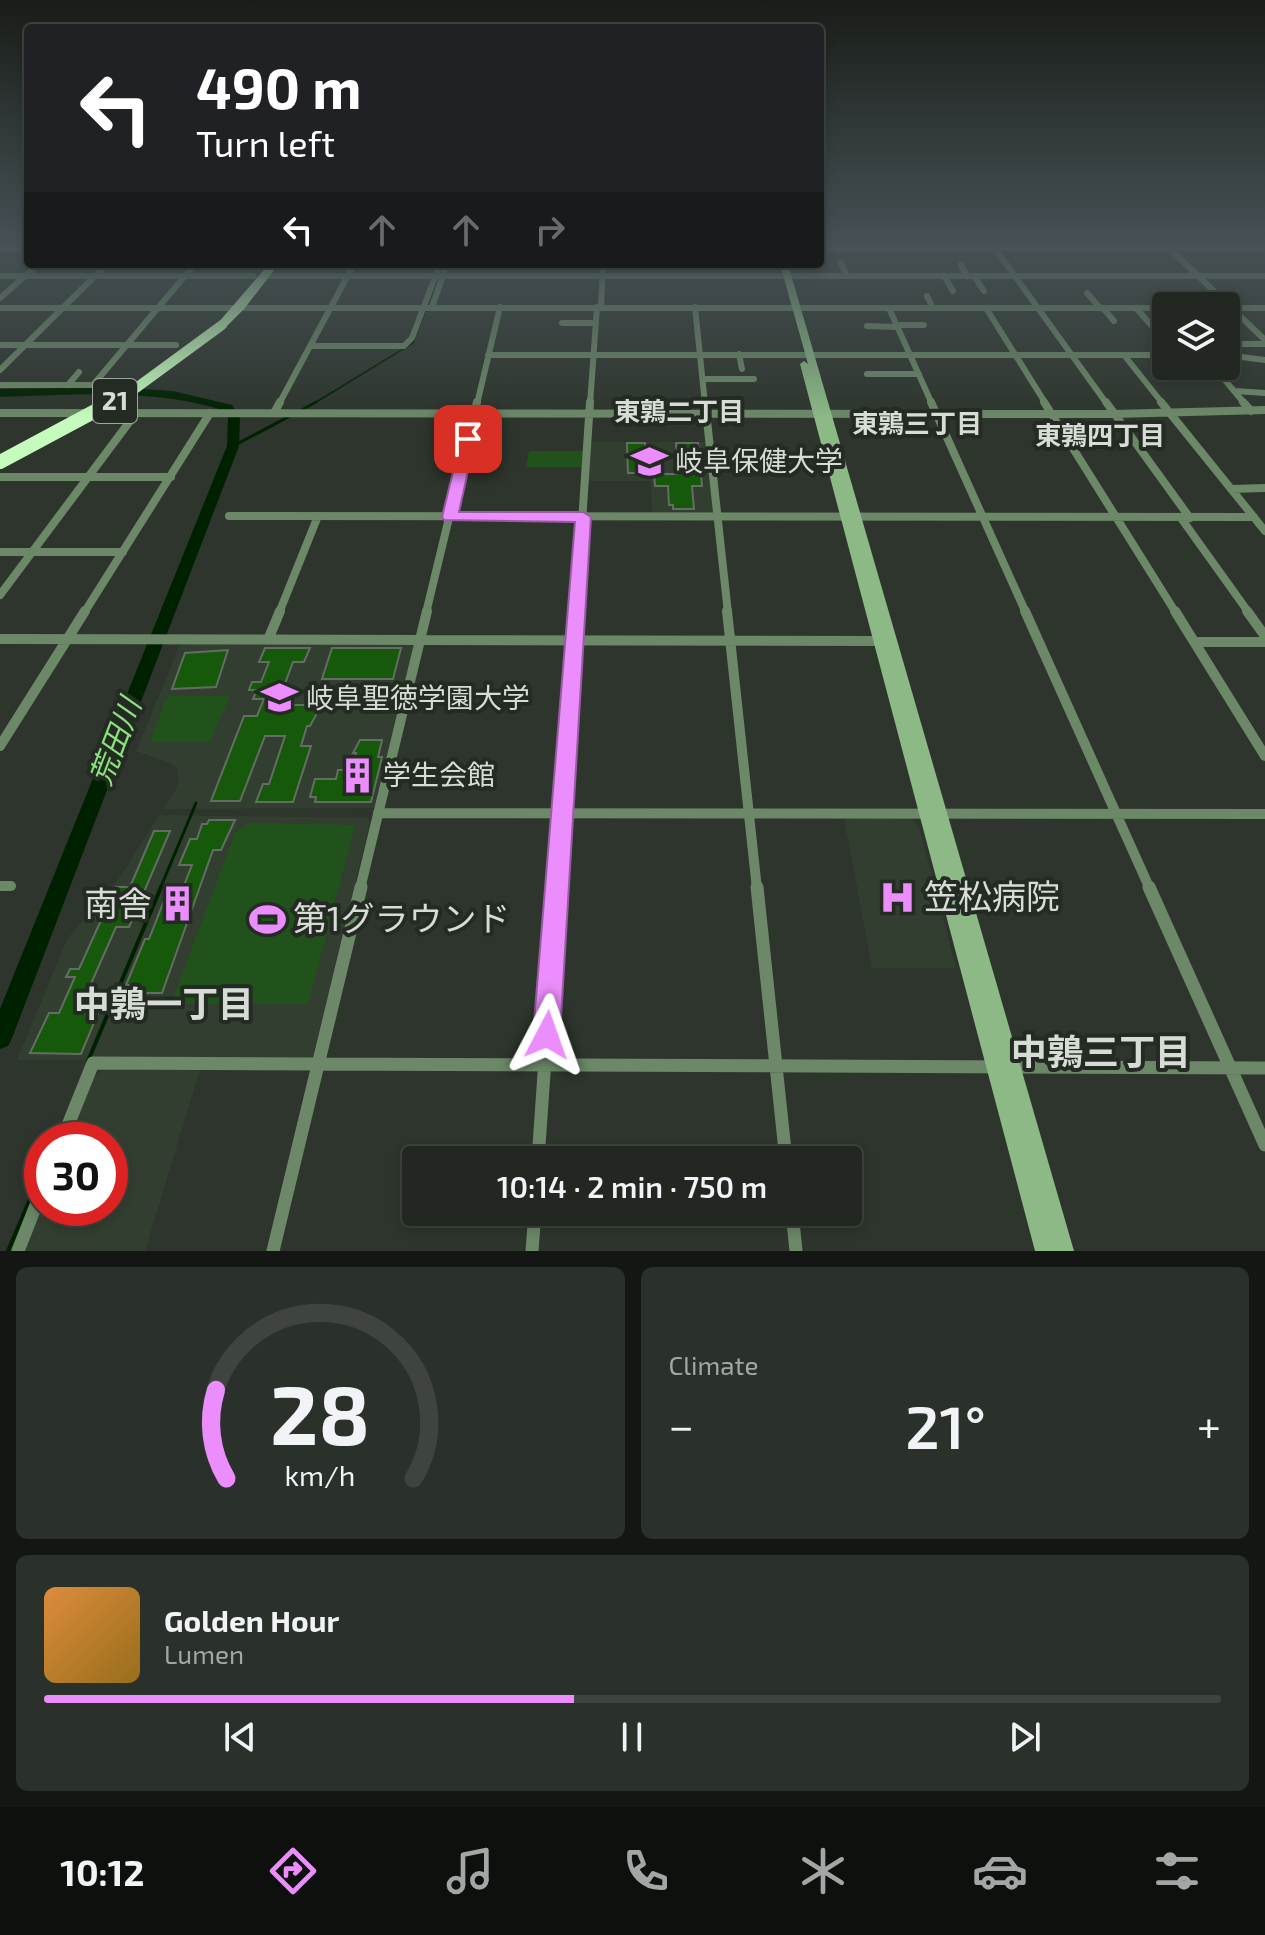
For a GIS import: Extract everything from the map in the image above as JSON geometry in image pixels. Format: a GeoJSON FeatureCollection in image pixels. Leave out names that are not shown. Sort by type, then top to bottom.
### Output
{"type":"FeatureCollection","features":[{"type":"Feature","properties":{"kind":"highway","name":"21"},"geometry":{"type":"LineString","coordinates":[[0,462],[132,391],[239,302]]}},
{"type":"Feature","properties":{"kind":"highway","name":"21"},"geometry":{"type":"LineString","coordinates":[[0,453],[134,381],[216,324]]}},
{"type":"Feature","properties":{"kind":"street"},"geometry":{"type":"LineString","coordinates":[[0,370],[69,302]]}},
{"type":"Feature","properties":{"kind":"street"},"geometry":{"type":"LineString","coordinates":[[0,385],[93,385],[162,302]]}},
{"type":"Feature","properties":{"kind":"street"},"geometry":{"type":"LineString","coordinates":[[274,413],[334,302]]}},
{"type":"Feature","properties":{"kind":"street"},"geometry":{"type":"LineString","coordinates":[[310,346],[404,346],[412,338],[430,302]]}},
{"type":"Feature","properties":{"kind":"street"},"geometry":{"type":"LineString","coordinates":[[539,1146],[599,302]]}},
{"type":"Feature","properties":{"kind":"street"},"geometry":{"type":"LineString","coordinates":[[792,302],[934,813],[995,1066],[1045,1251]]}},
{"type":"Feature","properties":{"kind":"street"},"geometry":{"type":"LineString","coordinates":[[930,302],[933,308]]}},
{"type":"Feature","properties":{"kind":"street"},"geometry":{"type":"LineString","coordinates":[[1035,302],[1186,518],[1265,639]]}},
{"type":"Feature","properties":{"kind":"street"},"geometry":{"type":"LineString","coordinates":[[1096,302],[1114,321]]}},
{"type":"Feature","properties":{"kind":"street"},"geometry":{"type":"LineString","coordinates":[[273,1251],[500,307]]}},
{"type":"Feature","properties":{"kind":"street"},"geometry":{"type":"LineString","coordinates":[[695,307],[785,1146]]}},
{"type":"Feature","properties":{"kind":"street"},"geometry":{"type":"LineString","coordinates":[[0,308],[1152,308]]}},
{"type":"Feature","properties":{"kind":"street"},"geometry":{"type":"LineString","coordinates":[[889,308],[1265,1145]]}},
{"type":"Feature","properties":{"kind":"street"},"geometry":{"type":"LineString","coordinates":[[867,326],[925,323],[924,308]]}},
{"type":"Feature","properties":{"kind":"street"},"geometry":{"type":"LineString","coordinates":[[986,308],[1265,756]]}},
{"type":"Feature","properties":{"kind":"street"},"geometry":{"type":"LineString","coordinates":[[1136,308],[1152,326]]}},
{"type":"Feature","properties":{"kind":"street"},"geometry":{"type":"LineString","coordinates":[[1240,308],[1265,308]]}},
{"type":"Feature","properties":{"kind":"street"},"geometry":{"type":"LineString","coordinates":[[1240,318],[1265,342]]}},
{"type":"Feature","properties":{"kind":"street"},"geometry":{"type":"LineString","coordinates":[[562,325],[596,323]]}},
{"type":"Feature","properties":{"kind":"street"},"geometry":{"type":"LineString","coordinates":[[1240,343],[1265,342]]}},
{"type":"Feature","properties":{"kind":"street"},"geometry":{"type":"LineString","coordinates":[[0,345],[176,345]]}},
{"type":"Feature","properties":{"kind":"street"},"geometry":{"type":"LineString","coordinates":[[739,354],[742,369]]}},
{"type":"Feature","properties":{"kind":"street"},"geometry":{"type":"LineString","coordinates":[[488,355],[1152,355]]}},
{"type":"Feature","properties":{"kind":"street"},"geometry":{"type":"LineString","coordinates":[[1124,355],[1265,531]]}},
{"type":"Feature","properties":{"kind":"street"},"geometry":{"type":"LineString","coordinates":[[1240,357],[1265,360]]}},
{"type":"Feature","properties":{"kind":"street"},"geometry":{"type":"LineString","coordinates":[[68,385],[79,372]]}},
{"type":"Feature","properties":{"kind":"street"},"geometry":{"type":"LineString","coordinates":[[867,374],[919,374]]}},
{"type":"Feature","properties":{"kind":"street"},"geometry":{"type":"LineString","coordinates":[[704,379],[725,375],[754,379]]}},
{"type":"Feature","properties":{"kind":"street"},"geometry":{"type":"LineString","coordinates":[[1225,380],[1251,411]]}},
{"type":"Feature","properties":{"kind":"street"},"geometry":{"type":"LineString","coordinates":[[1235,391],[1265,393]]}},
{"type":"Feature","properties":{"kind":"street"},"geometry":{"type":"LineString","coordinates":[[0,413],[1114,414],[1264,411]]}},
{"type":"Feature","properties":{"kind":"street"},"geometry":{"type":"LineString","coordinates":[[0,595],[136,413]]}},
{"type":"Feature","properties":{"kind":"street"},"geometry":{"type":"LineString","coordinates":[[0,746],[214,413]]}},
{"type":"Feature","properties":{"kind":"street"},"geometry":{"type":"LineString","coordinates":[[0,477],[171,477]]}},
{"type":"Feature","properties":{"kind":"street"},"geometry":{"type":"LineString","coordinates":[[1231,489],[1265,488]]}},
{"type":"Feature","properties":{"kind":"street"},"geometry":{"type":"LineString","coordinates":[[229,516],[1254,517]]}},
{"type":"Feature","properties":{"kind":"street"},"geometry":{"type":"LineString","coordinates":[[268,640],[318,516]]}},
{"type":"Feature","properties":{"kind":"street"},"geometry":{"type":"LineString","coordinates":[[851,517],[880,641],[1012,1066],[1064,1251]]}},
{"type":"Feature","properties":{"kind":"street"},"geometry":{"type":"LineString","coordinates":[[0,552],[123,552]]}},
{"type":"Feature","properties":{"kind":"street"},"geometry":{"type":"LineString","coordinates":[[0,639],[880,641]]}},
{"type":"Feature","properties":{"kind":"street"},"geometry":{"type":"LineString","coordinates":[[1195,642],[1265,639]]}},
{"type":"Feature","properties":{"kind":"street"},"geometry":{"type":"LineString","coordinates":[[378,813],[1265,814]]}},
{"type":"Feature","properties":{"kind":"street"},"geometry":{"type":"LineString","coordinates":[[69,1122],[93,1063],[1265,1068]]}},
{"type":"Feature","properties":{"kind":"street"},"geometry":{"type":"LineString","coordinates":[[18,1251],[28,1226]]}},
{"type":"Feature","properties":{"kind":"street"},"geometry":{"type":"LineString","coordinates":[[532,1251],[534,1226]]}},
{"type":"Feature","properties":{"kind":"street"},"geometry":{"type":"LineString","coordinates":[[793,1226],[796,1251]]}},
{"type":"Feature","properties":{"kind":"shaded area","name":"岐阜保健大学"},"geometry":{"type":"Polygon","coordinates":[[[591,442],[707,442],[715,514],[652,515],[651,481],[588,481],[591,442]]]}},
{"type":"Feature","properties":{"kind":"shaded area","name":"岐阜聖徳学園大学"},"geometry":{"type":"Polygon","coordinates":[[[181,642],[415,645],[374,808],[163,809],[176,789],[179,779],[177,768],[136,751],[181,642]]]}},
{"type":"Feature","properties":{"kind":"shaded area"},"geometry":{"type":"Polygon","coordinates":[[[159,815],[367,818],[370,822],[312,1059],[17,1060],[67,939],[120,877],[159,815]]]}},
{"type":"Feature","properties":{"kind":"shaded area","name":"笠松病院"},"geometry":{"type":"Polygon","coordinates":[[[908,817],[919,827],[956,968],[872,968],[844,818],[908,817]]]}},
{"type":"Feature","properties":{"kind":"shaded area"},"geometry":{"type":"Polygon","coordinates":[[[103,1070],[200,1070],[145,1251],[21,1251],[32,1226],[128,1226],[128,1122],[74,1122],[93,1077],[103,1070]]]}},
{"type":"Feature","properties":{"kind":"green space"},"geometry":{"type":"Polygon","coordinates":[[[529,451],[584,451],[583,467],[526,467],[529,451]]]}},
{"type":"Feature","properties":{"kind":"green space"},"geometry":{"type":"Polygon","coordinates":[[[170,696],[230,696],[210,742],[150,742],[165,701],[170,696]]]}},
{"type":"Feature","properties":{"kind":"green space","name":"第1グラウンド"},"geometry":{"type":"Polygon","coordinates":[[[248,823],[355,825],[308,1004],[171,1004],[235,833],[248,823]]]}},
{"type":"Feature","properties":{"kind":"building"},"geometry":{"type":"Polygon","coordinates":[[[627,443],[645,443],[645,473],[628,473],[627,443]]]}},
{"type":"Feature","properties":{"kind":"building"},"geometry":{"type":"Polygon","coordinates":[[[676,443],[698,443],[702,486],[692,486],[694,509],[673,509],[673,505],[669,505],[668,486],[655,486],[654,474],[678,474],[676,443]]]}},
{"type":"Feature","properties":{"kind":"building"},"geometry":{"type":"Polygon","coordinates":[[[265,648],[310,648],[304,662],[293,662],[277,705],[318,705],[301,746],[311,746],[293,802],[256,802],[263,784],[269,784],[285,736],[265,736],[240,801],[211,801],[244,716],[257,716],[264,699],[253,699],[257,690],[249,690],[252,682],[261,682],[269,662],[259,662],[265,648]]]}},
{"type":"Feature","properties":{"kind":"building"},"geometry":{"type":"Polygon","coordinates":[[[332,648],[401,648],[393,679],[322,679],[332,648]]]}},
{"type":"Feature","properties":{"kind":"building"},"geometry":{"type":"Polygon","coordinates":[[[228,650],[216,687],[172,689],[185,653],[228,650]]]}},
{"type":"Feature","properties":{"kind":"building","name":"学生会館"},"geometry":{"type":"Polygon","coordinates":[[[360,740],[382,740],[378,757],[382,757],[371,802],[315,802],[316,797],[310,797],[315,779],[336,779],[338,770],[351,770],[356,753],[353,753],[360,740]]]}},
{"type":"Feature","properties":{"kind":"building","name":"南舎"},"geometry":{"type":"Polygon","coordinates":[[[209,820],[235,820],[221,850],[213,850],[162,993],[134,993],[137,985],[126,985],[145,939],[149,939],[169,888],[183,888],[192,865],[179,865],[190,839],[197,839],[202,824],[207,824],[209,820]]]}},
{"type":"Feature","properties":{"kind":"building"},"geometry":{"type":"Polygon","coordinates":[[[154,831],[170,831],[129,927],[116,927],[78,1013],[98,1013],[81,1054],[30,1053],[49,1013],[59,1013],[75,977],[66,977],[70,969],[79,969],[116,887],[130,887],[154,831]]]}},
{"type":"Feature","properties":{"kind":"waterway","name":"荒田川"},"geometry":{"type":"LineString","coordinates":[[313,404],[413,343],[428,302]]}},
{"type":"Feature","properties":{"kind":"waterway","name":"荒田川"},"geometry":{"type":"LineString","coordinates":[[0,393],[115,391],[173,395],[228,408],[234,418],[233,446],[0,1038]]}},
{"type":"Feature","properties":{"kind":"waterway","name":"荒田川"},"geometry":{"type":"LineString","coordinates":[[300,411],[316,402]]}},
{"type":"Feature","properties":{"kind":"waterway","name":"荒田川"},"geometry":{"type":"LineString","coordinates":[[233,446],[290,416]]}},
{"type":"Feature","properties":{"kind":"waterway"},"geometry":{"type":"LineString","coordinates":[[160,889],[196,803]]}},
{"type":"Feature","properties":{"kind":"waterway"},"geometry":{"type":"LineString","coordinates":[[88,1061],[161,887]]}},
{"type":"Feature","properties":{"kind":"waterway"},"geometry":{"type":"LineString","coordinates":[[8,1251],[24,1213]]}},
{"type":"Feature","properties":{"kind":"place","name":"岐阜保健大学"},"geometry":{"type":"Point","coordinates":[649,461]}},
{"type":"Feature","properties":{"kind":"place","name":"岐阜聖徳学園大学"},"geometry":{"type":"Point","coordinates":[280,698]}},
{"type":"Feature","properties":{"kind":"place","name":"学生会館"},"geometry":{"type":"Point","coordinates":[357,775]}},
{"type":"Feature","properties":{"kind":"place","name":"笠松病院"},"geometry":{"type":"Point","coordinates":[898,897]}},
{"type":"Feature","properties":{"kind":"place","name":"南舎"},"geometry":{"type":"Point","coordinates":[178,904]}},
{"type":"Feature","properties":{"kind":"place","name":"第1グラウンド"},"geometry":{"type":"Point","coordinates":[267,919]}},
{"type":"Feature","properties":{"kind":"district","name":"東鶉二丁目"},"geometry":{"type":"Point","coordinates":[679,412]}},
{"type":"Feature","properties":{"kind":"district","name":"東鶉三丁目"},"geometry":{"type":"Point","coordinates":[917,424]}},
{"type":"Feature","properties":{"kind":"district","name":"東鶉四丁目"},"geometry":{"type":"Point","coordinates":[1100,436]}},
{"type":"Feature","properties":{"kind":"district","name":"中鶉一丁目"},"geometry":{"type":"Point","coordinates":[164,1004]}},
{"type":"Feature","properties":{"kind":"district","name":"中鶉三丁目"},"geometry":{"type":"Point","coordinates":[1101,1052]}},
{"type":"Feature","properties":{"kind":"route"},"geometry":{"type":"LineString","coordinates":[[468,439],[450,517],[583,517],[547,1035]]}}]}
